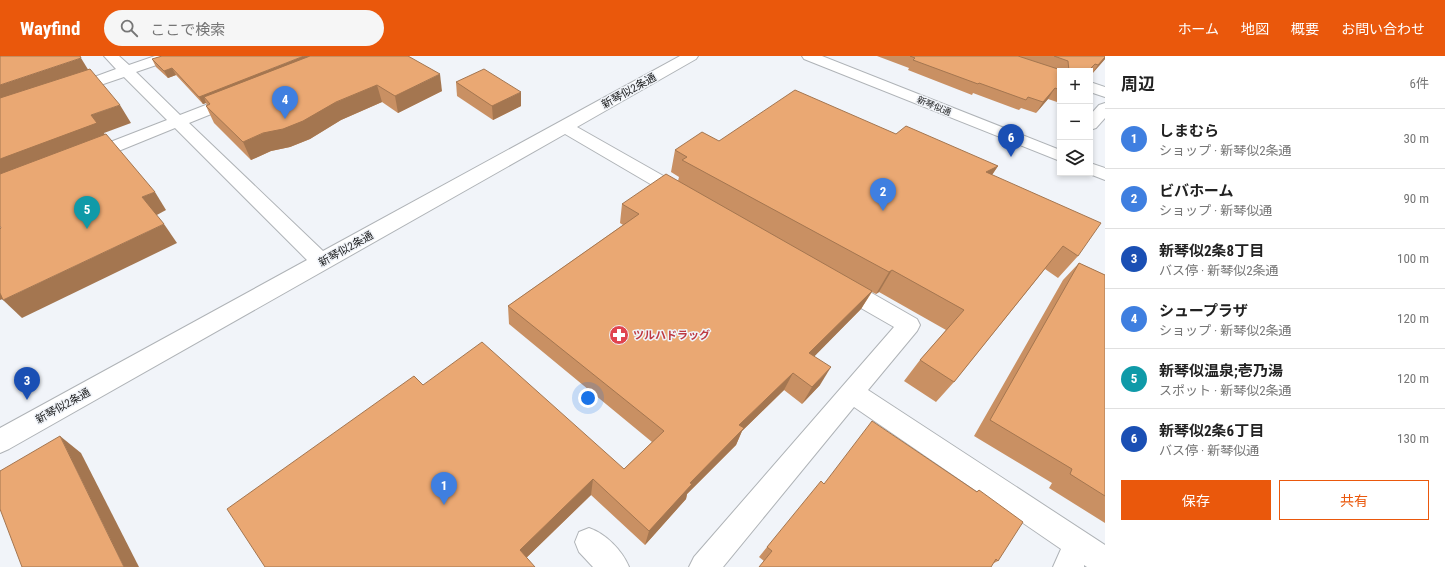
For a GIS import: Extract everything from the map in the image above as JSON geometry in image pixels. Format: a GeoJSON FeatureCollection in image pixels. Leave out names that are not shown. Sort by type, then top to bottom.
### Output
{"type":"FeatureCollection","features":[{"type":"Feature","properties":{"kind":"street"},"geometry":{"type":"LineString","coordinates":[[111,56],[321,262]]}},
{"type":"Feature","properties":{"kind":"street"},"geometry":{"type":"LineString","coordinates":[[59,94],[169,56]]}},
{"type":"Feature","properties":{"kind":"street","name":"新琴似2条通"},"geometry":{"type":"LineString","coordinates":[[0,441],[691,56]]}},
{"type":"Feature","properties":{"kind":"street","name":"新琴似通"},"geometry":{"type":"LineString","coordinates":[[809,56],[1057,155]]}},
{"type":"Feature","properties":{"kind":"street"},"geometry":{"type":"LineString","coordinates":[[1093,88],[1105,92]]}},
{"type":"Feature","properties":{"kind":"street"},"geometry":{"type":"LineString","coordinates":[[74,163],[246,94]]}},
{"type":"Feature","properties":{"kind":"street"},"geometry":{"type":"LineString","coordinates":[[1093,122],[1105,108]]}},
{"type":"Feature","properties":{"kind":"street"},"geometry":{"type":"LineString","coordinates":[[565,127],[702,206]]}},
{"type":"Feature","properties":{"kind":"street"},"geometry":{"type":"LineString","coordinates":[[1093,169],[1105,174]]}},
{"type":"Feature","properties":{"kind":"street"},"geometry":{"type":"LineString","coordinates":[[704,567],[909,325],[826,278]]}},
{"type":"Feature","properties":{"kind":"street"},"geometry":{"type":"LineString","coordinates":[[852,392],[1074,556],[1105,562]]}},
{"type":"Feature","properties":{"kind":"street"},"geometry":{"type":"LineString","coordinates":[[589,542],[614,567]]}},
{"type":"Feature","properties":{"kind":"building"},"geometry":{"type":"Polygon","coordinates":[[[0,56],[80,56],[81,58],[0,85],[0,56]]]}},
{"type":"Feature","properties":{"kind":"building"},"geometry":{"type":"Polygon","coordinates":[[[162,56],[304,56],[199,97],[172,68],[164,71],[152,59],[162,56]]]}},
{"type":"Feature","properties":{"kind":"building"},"geometry":{"type":"Polygon","coordinates":[[[310,56],[408,56],[440,74],[395,96],[377,85],[336,102],[303,121],[283,129],[263,133],[243,142],[206,106],[210,104],[204,97],[310,56]]]}},
{"type":"Feature","properties":{"kind":"building"},"geometry":{"type":"Polygon","coordinates":[[[910,56],[1018,56],[1057,69],[1057,89],[1055,88],[1043,102],[1028,97],[1026,100],[913,60],[915,58],[910,56]]]}},
{"type":"Feature","properties":{"kind":"building"},"geometry":{"type":"Polygon","coordinates":[[[1054,56],[1105,56],[1098,65],[1095,64],[1091,68],[1069,68],[1068,61],[1054,56]]]}},
{"type":"Feature","properties":{"kind":"building"},"geometry":{"type":"Polygon","coordinates":[[[90,69],[120,105],[91,115],[97,123],[0,159],[0,98],[90,69]]]}},
{"type":"Feature","properties":{"kind":"building"},"geometry":{"type":"Polygon","coordinates":[[[484,69],[521,92],[492,106],[456,82],[484,69]]]}},
{"type":"Feature","properties":{"kind":"building"},"geometry":{"type":"Polygon","coordinates":[[[795,90],[896,134],[906,126],[998,166],[986,172],[1101,223],[1078,256],[1063,246],[954,382],[920,360],[964,310],[892,270],[889,272],[682,160],[687,157],[675,150],[702,132],[719,141],[795,90]]]}},
{"type":"Feature","properties":{"kind":"building"},"geometry":{"type":"Polygon","coordinates":[[[106,134],[155,192],[142,197],[164,224],[3,300],[0,293],[0,174],[106,134]]]}},
{"type":"Feature","properties":{"kind":"building"},"geometry":{"type":"Polygon","coordinates":[[[666,174],[872,291],[809,353],[831,367],[812,387],[793,373],[739,425],[744,428],[690,483],[692,484],[649,531],[593,479],[520,550],[535,567],[265,567],[227,509],[414,376],[423,385],[482,342],[624,469],[664,431],[508,306],[639,214],[622,204],[666,174]]]}},
{"type":"Feature","properties":{"kind":"building"},"geometry":{"type":"Polygon","coordinates":[[[1079,263],[1105,275],[1105,496],[1070,474],[1072,469],[990,420],[1079,263]]]}},
{"type":"Feature","properties":{"kind":"building"},"geometry":{"type":"Polygon","coordinates":[[[872,421],[977,492],[979,490],[1023,522],[998,561],[996,559],[991,567],[759,567],[772,551],[767,547],[821,481],[824,484],[872,421]]]}},
{"type":"Feature","properties":{"kind":"building"},"geometry":{"type":"Polygon","coordinates":[[[60,436],[124,567],[22,567],[0,509],[0,471],[60,436]]]}},
{"type":"Feature","properties":{"kind":"place","name":"シュープラザ"},"geometry":{"type":"Point","coordinates":[285,119]}},
{"type":"Feature","properties":{"kind":"place","name":"新琴似2条6丁目"},"geometry":{"type":"Point","coordinates":[1011,157]}},
{"type":"Feature","properties":{"kind":"place","name":"ビバホーム"},"geometry":{"type":"Point","coordinates":[883,211]}},
{"type":"Feature","properties":{"kind":"place","name":"新琴似温泉;壱乃湯"},"geometry":{"type":"Point","coordinates":[87,229]}},
{"type":"Feature","properties":{"kind":"place","name":"ツルハドラッグ"},"geometry":{"type":"Point","coordinates":[619,335]}},
{"type":"Feature","properties":{"kind":"place","name":"新琴似2条8丁目"},"geometry":{"type":"Point","coordinates":[27,400]}},
{"type":"Feature","properties":{"kind":"place","name":"しまむら"},"geometry":{"type":"Point","coordinates":[444,505]}}]}
